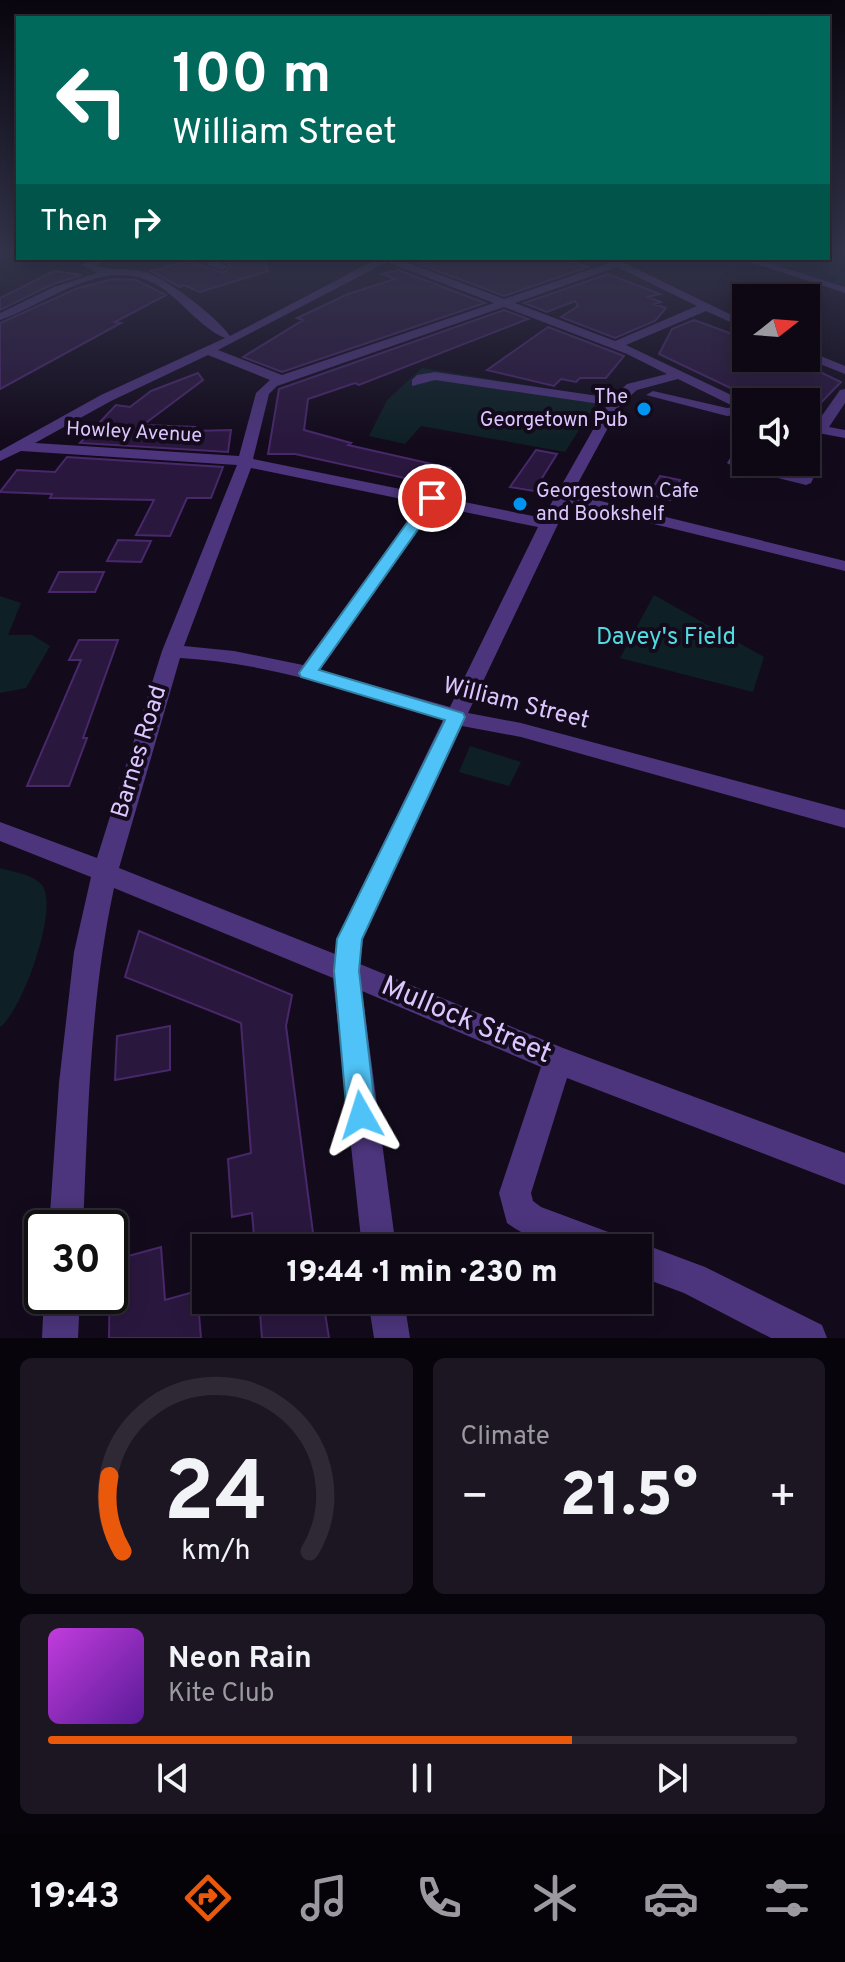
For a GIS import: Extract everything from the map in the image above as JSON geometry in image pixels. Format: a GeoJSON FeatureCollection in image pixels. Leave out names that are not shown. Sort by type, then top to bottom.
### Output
{"type":"FeatureCollection","features":[{"type":"Feature","properties":{"kind":"street"},"geometry":{"type":"LineString","coordinates":[[202,316],[225,335]]}},
{"type":"Feature","properties":{"kind":"street"},"geometry":{"type":"LineString","coordinates":[[0,457],[142,380],[209,351],[273,316]]}},
{"type":"Feature","properties":{"kind":"street"},"geometry":{"type":"LineString","coordinates":[[209,351],[282,380],[461,316]]}},
{"type":"Feature","properties":{"kind":"street"},"geometry":{"type":"LineString","coordinates":[[544,316],[616,345],[732,401]]}},
{"type":"Feature","properties":{"kind":"street"},"geometry":{"type":"LineString","coordinates":[[616,345],[683,316]]}},
{"type":"Feature","properties":{"kind":"street"},"geometry":{"type":"LineString","coordinates":[[820,360],[845,370]]}},
{"type":"Feature","properties":{"kind":"street"},"geometry":{"type":"LineString","coordinates":[[377,1234],[346,971],[350,939],[548,524],[615,402],[632,387],[680,374]]}},
{"type":"Feature","properties":{"kind":"street"},"geometry":{"type":"LineString","coordinates":[[417,383],[422,378],[435,376],[615,402]]}},
{"type":"Feature","properties":{"kind":"street","name":"Barnes Road"},"geometry":{"type":"LineString","coordinates":[[67,1210],[85,966],[105,872],[172,651],[246,461],[263,393],[267,386],[282,380]]}},
{"type":"Feature","properties":{"kind":"street"},"geometry":{"type":"LineString","coordinates":[[820,420],[845,393]]}},
{"type":"Feature","properties":{"kind":"street"},"geometry":{"type":"LineString","coordinates":[[653,395],[732,411]]}},
{"type":"Feature","properties":{"kind":"street"},"geometry":{"type":"LineString","coordinates":[[820,429],[845,434]]}},
{"type":"Feature","properties":{"kind":"street","name":"Howley Avenue"},"geometry":{"type":"LineString","coordinates":[[19,447],[246,461],[548,524]]}},
{"type":"Feature","properties":{"kind":"street"},"geometry":{"type":"LineString","coordinates":[[789,476],[806,480],[808,476]]}},
{"type":"Feature","properties":{"kind":"street"},"geometry":{"type":"LineString","coordinates":[[564,497],[845,566]]}},
{"type":"Feature","properties":{"kind":"street"},"geometry":{"type":"LineString","coordinates":[[308,673],[432,498]]}},
{"type":"Feature","properties":{"kind":"street","name":"William Street"},"geometry":{"type":"LineString","coordinates":[[172,651],[212,652],[308,673],[488,728],[521,730],[845,819]]}},
{"type":"Feature","properties":{"kind":"street","name":"Mullock Street"},"geometry":{"type":"LineString","coordinates":[[0,831],[558,1060],[845,1169]]}},
{"type":"Feature","properties":{"kind":"street"},"geometry":{"type":"LineString","coordinates":[[558,1060],[515,1193],[519,1211],[531,1220],[569,1234]]}},
{"type":"Feature","properties":{"kind":"street"},"geometry":{"type":"LineString","coordinates":[[652,1264],[693,1279],[809,1338]]}},
{"type":"Feature","properties":{"kind":"street"},"geometry":{"type":"LineString","coordinates":[[60,1338],[61,1314]]}},
{"type":"Feature","properties":{"kind":"street"},"geometry":{"type":"LineString","coordinates":[[388,1314],[392,1338]]}},
{"type":"Feature","properties":{"kind":"green space"},"geometry":{"type":"Polygon","coordinates":[[[422,368],[600,397],[565,452],[421,426],[405,444],[369,436],[387,400],[422,368]]]}},
{"type":"Feature","properties":{"kind":"green space","name":"Davey's Field"},"geometry":{"type":"Polygon","coordinates":[[[654,595],[764,657],[753,692],[620,658],[654,595]]]}},
{"type":"Feature","properties":{"kind":"green space"},"geometry":{"type":"Polygon","coordinates":[[[0,596],[21,603],[8,635],[32,635],[50,646],[26,688],[0,693],[0,596]]]}},
{"type":"Feature","properties":{"kind":"green space"},"geometry":{"type":"Polygon","coordinates":[[[470,746],[521,762],[509,786],[459,772],[470,746]]]}},
{"type":"Feature","properties":{"kind":"green space"},"geometry":{"type":"Polygon","coordinates":[[[0,868],[41,884],[46,895],[46,913],[43,934],[28,980],[9,1017],[0,1027],[0,868]]]}},
{"type":"Feature","properties":{"kind":"building"},"geometry":{"type":"Polygon","coordinates":[[[15,316],[126,316],[115,322],[121,323],[0,389],[0,323],[15,316]]]}},
{"type":"Feature","properties":{"kind":"building"},"geometry":{"type":"Polygon","coordinates":[[[445,316],[282,372],[243,357],[303,320],[297,318],[445,316]]]}},
{"type":"Feature","properties":{"kind":"building"},"geometry":{"type":"Polygon","coordinates":[[[486,316],[528,319],[359,385],[355,383],[308,399],[304,430],[351,443],[348,445],[450,468],[436,485],[295,454],[268,454],[279,389],[486,316]]]}},
{"type":"Feature","properties":{"kind":"building"},"geometry":{"type":"Polygon","coordinates":[[[562,316],[659,316],[615,338],[562,316]]]}},
{"type":"Feature","properties":{"kind":"building"},"geometry":{"type":"Polygon","coordinates":[[[694,320],[732,334],[732,372],[820,372],[841,382],[820,404],[820,388],[732,389],[659,354],[672,329],[694,320]]]}},
{"type":"Feature","properties":{"kind":"building"},"geometry":{"type":"Polygon","coordinates":[[[548,327],[624,356],[606,378],[580,378],[576,382],[561,379],[554,386],[487,370],[548,327]]]}},
{"type":"Feature","properties":{"kind":"building"},"geometry":{"type":"Polygon","coordinates":[[[198,373],[203,380],[143,425],[195,427],[193,431],[231,430],[228,452],[80,443],[116,405],[130,407],[151,391],[198,373]]]}},
{"type":"Feature","properties":{"kind":"building"},"geometry":{"type":"Polygon","coordinates":[[[536,450],[557,454],[534,491],[510,487],[536,450]]]}},
{"type":"Feature","properties":{"kind":"building"},"geometry":{"type":"Polygon","coordinates":[[[67,457],[223,467],[211,498],[187,498],[170,536],[136,535],[154,500],[50,498],[52,494],[0,492],[17,470],[55,472],[67,457]]]}},
{"type":"Feature","properties":{"kind":"building"},"geometry":{"type":"Polygon","coordinates":[[[660,476],[680,480],[670,500],[649,494],[660,476]]]}},
{"type":"Feature","properties":{"kind":"building"},"geometry":{"type":"Polygon","coordinates":[[[118,540],[151,541],[141,562],[107,561],[118,540]]]}},
{"type":"Feature","properties":{"kind":"building"},"geometry":{"type":"Polygon","coordinates":[[[59,572],[104,572],[95,592],[49,592],[59,572]]]}},
{"type":"Feature","properties":{"kind":"building"},"geometry":{"type":"Polygon","coordinates":[[[79,640],[118,640],[83,738],[87,738],[69,786],[27,786],[81,660],[69,660],[79,640]]]}},
{"type":"Feature","properties":{"kind":"building"},"geometry":{"type":"Polygon","coordinates":[[[139,931],[292,995],[286,1026],[313,1234],[254,1234],[252,1213],[232,1217],[228,1159],[251,1153],[241,1023],[125,977],[139,931]]]}},
{"type":"Feature","properties":{"kind":"building"},"geometry":{"type":"Polygon","coordinates":[[[170,1026],[170,1070],[115,1080],[117,1036],[170,1026]]]}},
{"type":"Feature","properties":{"kind":"building"},"geometry":{"type":"Polygon","coordinates":[[[161,1247],[165,1300],[192,1292],[192,1314],[199,1314],[201,1338],[109,1338],[109,1314],[128,1314],[128,1256],[161,1247]]]}},
{"type":"Feature","properties":{"kind":"building"},"geometry":{"type":"Polygon","coordinates":[[[260,1314],[325,1314],[329,1338],[262,1338],[260,1314]]]}},
{"type":"Feature","properties":{"kind":"place","name":"The Georgetown Pub"},"geometry":{"type":"Point","coordinates":[644,409]}},
{"type":"Feature","properties":{"kind":"place","name":"Georgestown Cafe and Bookshelf"},"geometry":{"type":"Point","coordinates":[520,504]}},
{"type":"Feature","properties":{"kind":"route"},"geometry":{"type":"LineString","coordinates":[[361,1115],[346,971],[350,939],[456,717],[308,673],[432,498]]}}]}
